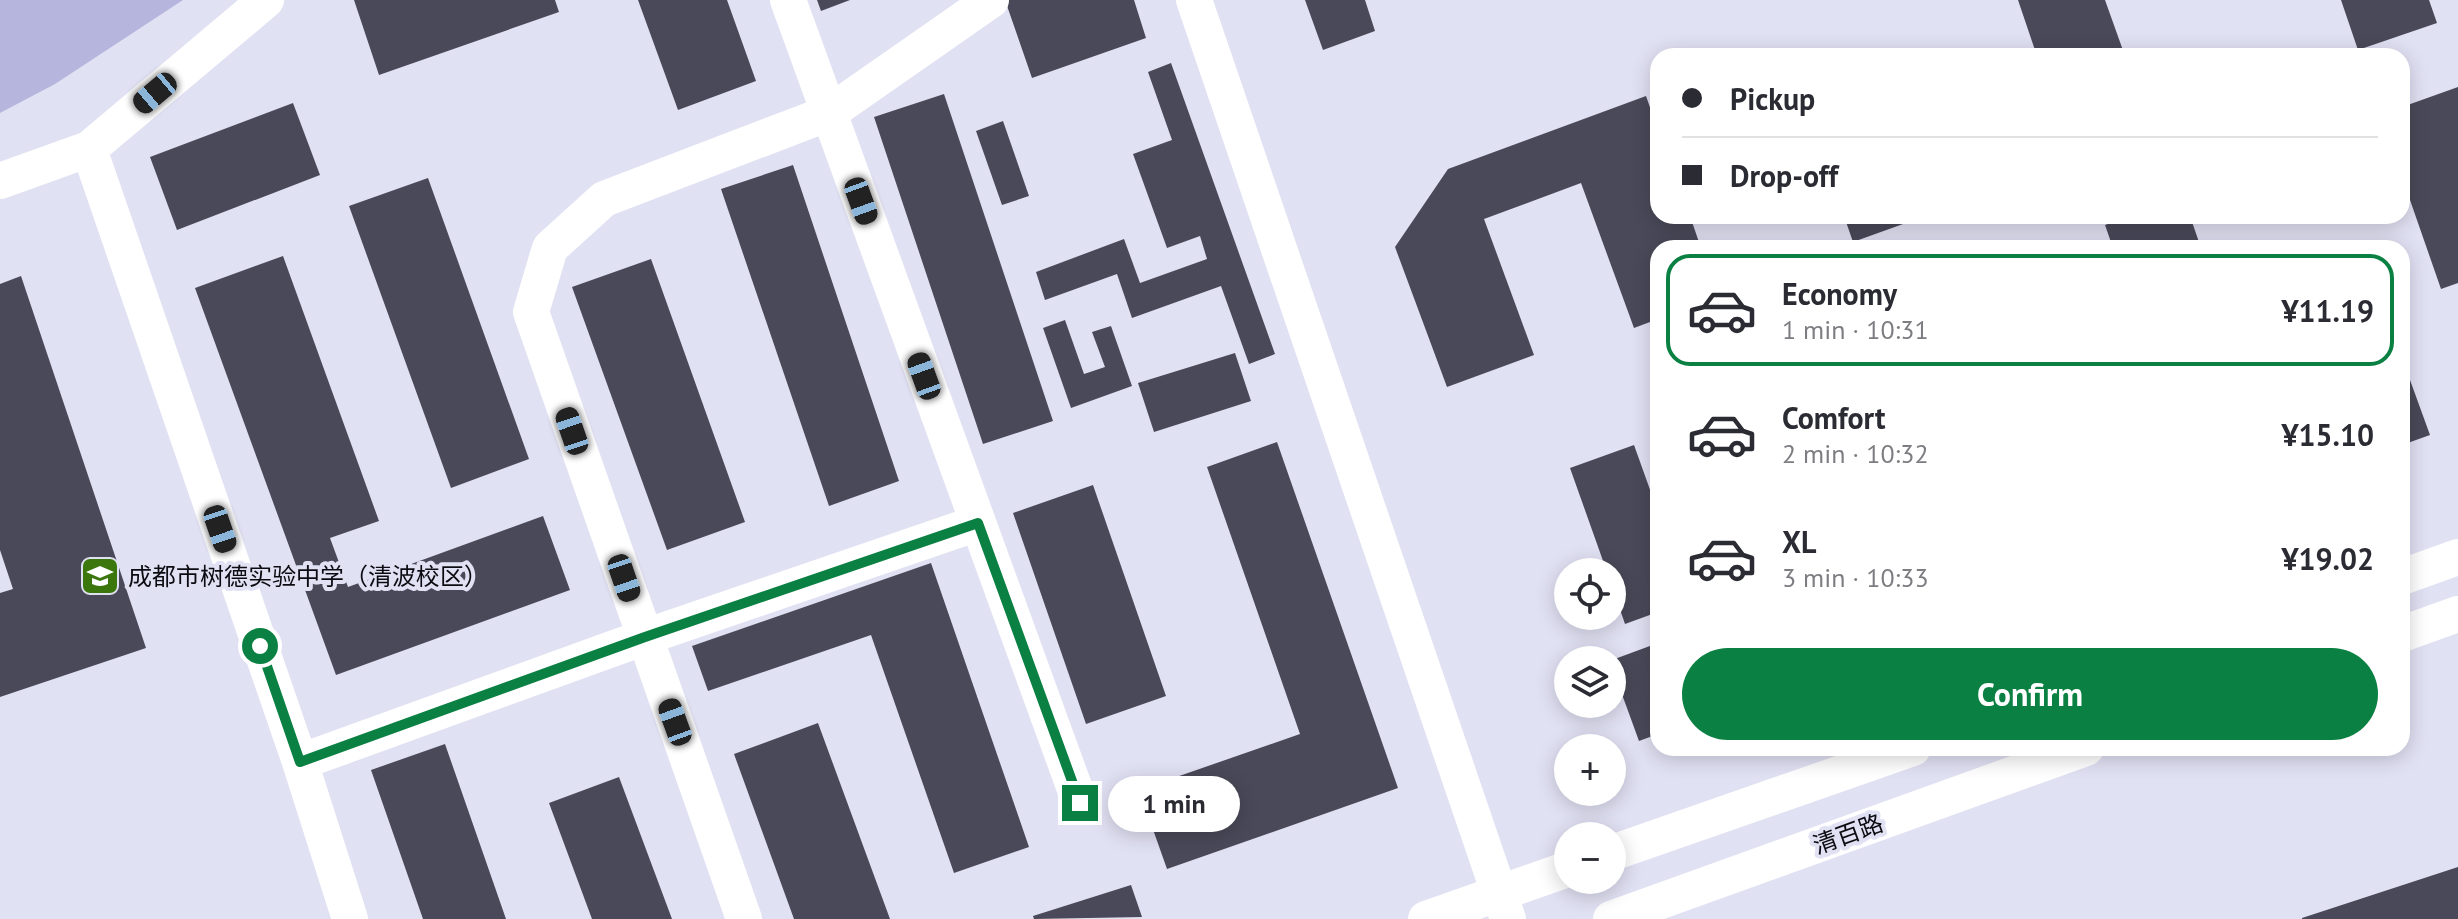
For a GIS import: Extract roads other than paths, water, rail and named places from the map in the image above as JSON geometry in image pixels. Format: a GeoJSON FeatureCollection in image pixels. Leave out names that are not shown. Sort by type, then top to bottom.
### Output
{"type":"FeatureCollection","features":[{"type":"Feature","properties":{"kind":"street"},"geometry":{"type":"LineString","coordinates":[[0,181],[89,149],[266,0]]}},
{"type":"Feature","properties":{"kind":"street"},"geometry":{"type":"LineString","coordinates":[[788,0],[1080,803]]}},
{"type":"Feature","properties":{"kind":"street"},"geometry":{"type":"LineString","coordinates":[[744,919],[531,312],[550,248],[604,199],[829,113],[991,0]]}},
{"type":"Feature","properties":{"kind":"street"},"geometry":{"type":"LineString","coordinates":[[1194,0],[1504,906]]}},
{"type":"Feature","properties":{"kind":"street"},"geometry":{"type":"LineString","coordinates":[[89,149],[300,762],[350,919]]}},
{"type":"Feature","properties":{"kind":"street"},"geometry":{"type":"LineString","coordinates":[[300,762],[645,637],[978,523]]}},
{"type":"Feature","properties":{"kind":"street"},"geometry":{"type":"LineString","coordinates":[[2410,574],[2458,557]]}},
{"type":"Feature","properties":{"kind":"street"},"geometry":{"type":"LineString","coordinates":[[2410,631],[2458,614]]}},
{"type":"Feature","properties":{"kind":"street"},"geometry":{"type":"LineString","coordinates":[[1626,848],[1890,756]]}},
{"type":"Feature","properties":{"kind":"street","name":"清百路"},"geometry":{"type":"LineString","coordinates":[[1611,919],[2064,756]]}},
{"type":"Feature","properties":{"kind":"street"},"geometry":{"type":"LineString","coordinates":[[1426,919],[1504,906],[1554,877]]}},
{"type":"Feature","properties":{"kind":"place","name":"成都市树德实验中学（清波校区）"},"geometry":{"type":"Point","coordinates":[100,576]}}]}
